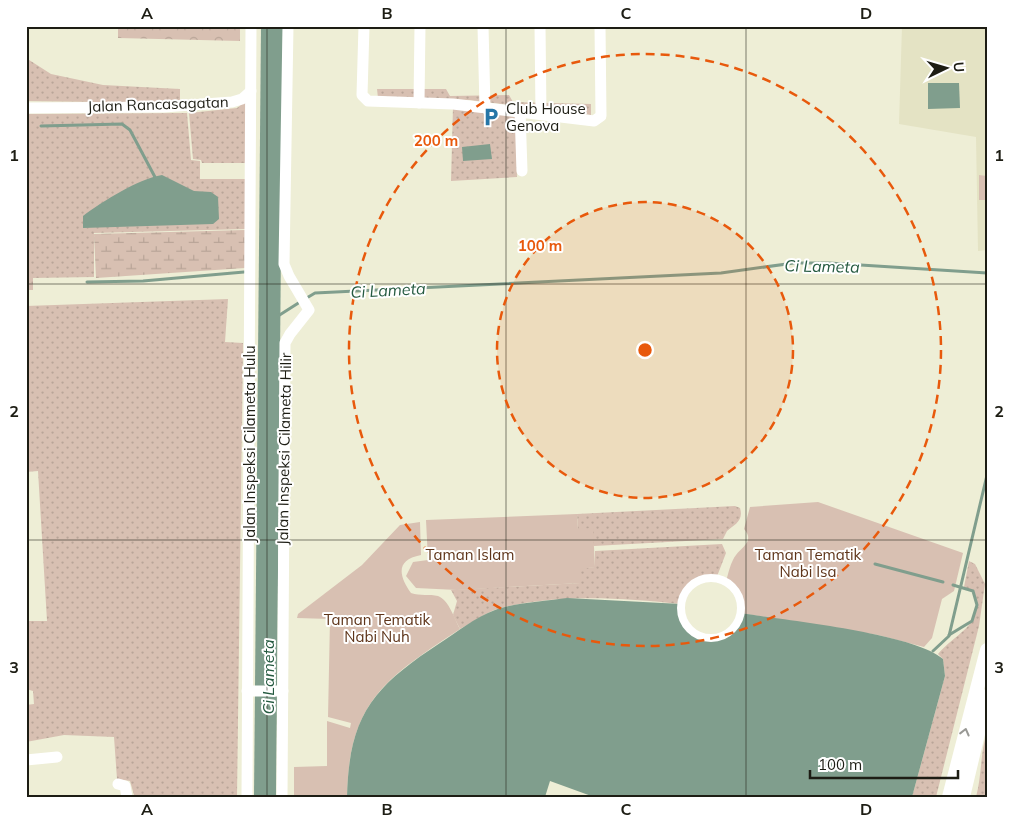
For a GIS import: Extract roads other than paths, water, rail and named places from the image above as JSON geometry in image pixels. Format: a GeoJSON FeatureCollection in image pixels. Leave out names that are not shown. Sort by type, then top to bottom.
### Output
{"type":"FeatureCollection","features":[{"type":"Feature","properties":{"kind":"street"},"geometry":{"type":"LineString","coordinates":[[251,26],[251,91]]}},
{"type":"Feature","properties":{"kind":"street","name":"Jalan Inspeksi Cilameta Hilir"},"geometry":{"type":"LineString","coordinates":[[282,797],[280,691],[286,343],[290,334],[309,312],[309,308],[297,290],[284,264],[288,26]]}},
{"type":"Feature","properties":{"kind":"street"},"geometry":{"type":"LineString","coordinates":[[364,26],[364,99],[368,101],[520,111],[594,122],[601,116],[600,26]]}},
{"type":"Feature","properties":{"kind":"street"},"geometry":{"type":"LineString","coordinates":[[419,103],[420,26]]}},
{"type":"Feature","properties":{"kind":"street"},"geometry":{"type":"LineString","coordinates":[[483,26],[485,108]]}},
{"type":"Feature","properties":{"kind":"street"},"geometry":{"type":"LineString","coordinates":[[540,26],[541,114]]}},
{"type":"Feature","properties":{"kind":"street","name":"Jalan Rancasagatan"},"geometry":{"type":"LineString","coordinates":[[26,108],[164,106],[232,102],[242,99],[251,91]]}},
{"type":"Feature","properties":{"kind":"street","name":"Jalan Inspeksi Cilameta Hulu"},"geometry":{"type":"LineString","coordinates":[[247,797],[251,691],[251,91]]}},
{"type":"Feature","properties":{"kind":"street"},"geometry":{"type":"LineString","coordinates":[[520,111],[522,171]]}},
{"type":"Feature","properties":{"kind":"street"},"geometry":{"type":"LineString","coordinates":[[703,579],[720,579],[728,584],[737,594],[740,613],[732,630],[723,636],[714,638],[701,636],[688,628],[683,620],[682,599],[694,583],[703,579]]}},
{"type":"Feature","properties":{"kind":"street"},"geometry":{"type":"LineString","coordinates":[[949,797],[987,650]]}},
{"type":"Feature","properties":{"kind":"street"},"geometry":{"type":"LineString","coordinates":[[251,691],[280,691]]}},
{"type":"Feature","properties":{"kind":"street"},"geometry":{"type":"LineString","coordinates":[[963,797],[987,696]]}},
{"type":"Feature","properties":{"kind":"street"},"geometry":{"type":"LineString","coordinates":[[26,760],[57,757]]}},
{"type":"Feature","properties":{"kind":"street"},"geometry":{"type":"LineString","coordinates":[[118,784],[125,786],[128,797]]}},
{"type":"Feature","properties":{"kind":"water"},"geometry":{"type":"Polygon","coordinates":[[[261,26],[283,26],[276,797],[254,797],[261,26]]]}},
{"type":"Feature","properties":{"kind":"water"},"geometry":{"type":"Polygon","coordinates":[[[928,83],[959,83],[960,108],[928,109],[928,83]]]}},
{"type":"Feature","properties":{"kind":"water"},"geometry":{"type":"Polygon","coordinates":[[[490,144],[492,159],[463,161],[462,147],[490,144]]]}},
{"type":"Feature","properties":{"kind":"water"},"geometry":{"type":"Polygon","coordinates":[[[162,175],[194,191],[211,192],[218,197],[219,219],[213,224],[83,228],[83,216],[100,204],[142,181],[162,175]]]}},
{"type":"Feature","properties":{"kind":"water"},"geometry":{"type":"Polygon","coordinates":[[[567,598],[681,604],[682,617],[688,627],[695,634],[705,637],[715,637],[725,633],[734,625],[740,613],[878,635],[928,650],[943,659],[945,676],[912,797],[594,797],[550,781],[545,797],[347,797],[353,745],[360,724],[369,706],[397,674],[440,643],[488,613],[530,602],[567,598]]]}},
{"type":"Feature","properties":{"kind":"waterway"},"geometry":{"type":"LineString","coordinates":[[41,126],[122,124],[130,130],[156,179]]}},
{"type":"Feature","properties":{"kind":"waterway","name":"Ci Lameta"},"geometry":{"type":"LineString","coordinates":[[305,299],[315,293],[721,273],[794,263],[829,263],[987,273]]}},
{"type":"Feature","properties":{"kind":"waterway"},"geometry":{"type":"LineString","coordinates":[[87,282],[143,281],[244,272]]}},
{"type":"Feature","properties":{"kind":"waterway","name":"Ci Lameta"},"geometry":{"type":"LineString","coordinates":[[278,316],[300,302]]}},
{"type":"Feature","properties":{"kind":"waterway"},"geometry":{"type":"LineString","coordinates":[[933,651],[949,636],[987,475]]}},
{"type":"Feature","properties":{"kind":"waterway"},"geometry":{"type":"LineString","coordinates":[[875,564],[943,582]]}},
{"type":"Feature","properties":{"kind":"waterway"},"geometry":{"type":"LineString","coordinates":[[949,635],[972,621],[977,605],[973,591],[953,585]]}},
{"type":"Feature","properties":{"kind":"place","name":"Club House Genova"},"geometry":{"type":"Point","coordinates":[491,117]}},
{"type":"Feature","properties":{"kind":"park label","name":"Taman Islam"},"geometry":{"type":"Point","coordinates":[470,554]}},
{"type":"Feature","properties":{"kind":"park label","name":"Taman Tematik Nabi Isa"},"geometry":{"type":"Point","coordinates":[808,562]}},
{"type":"Feature","properties":{"kind":"park label","name":"Taman Tematik Nabi Nuh"},"geometry":{"type":"Point","coordinates":[377,628]}}]}
